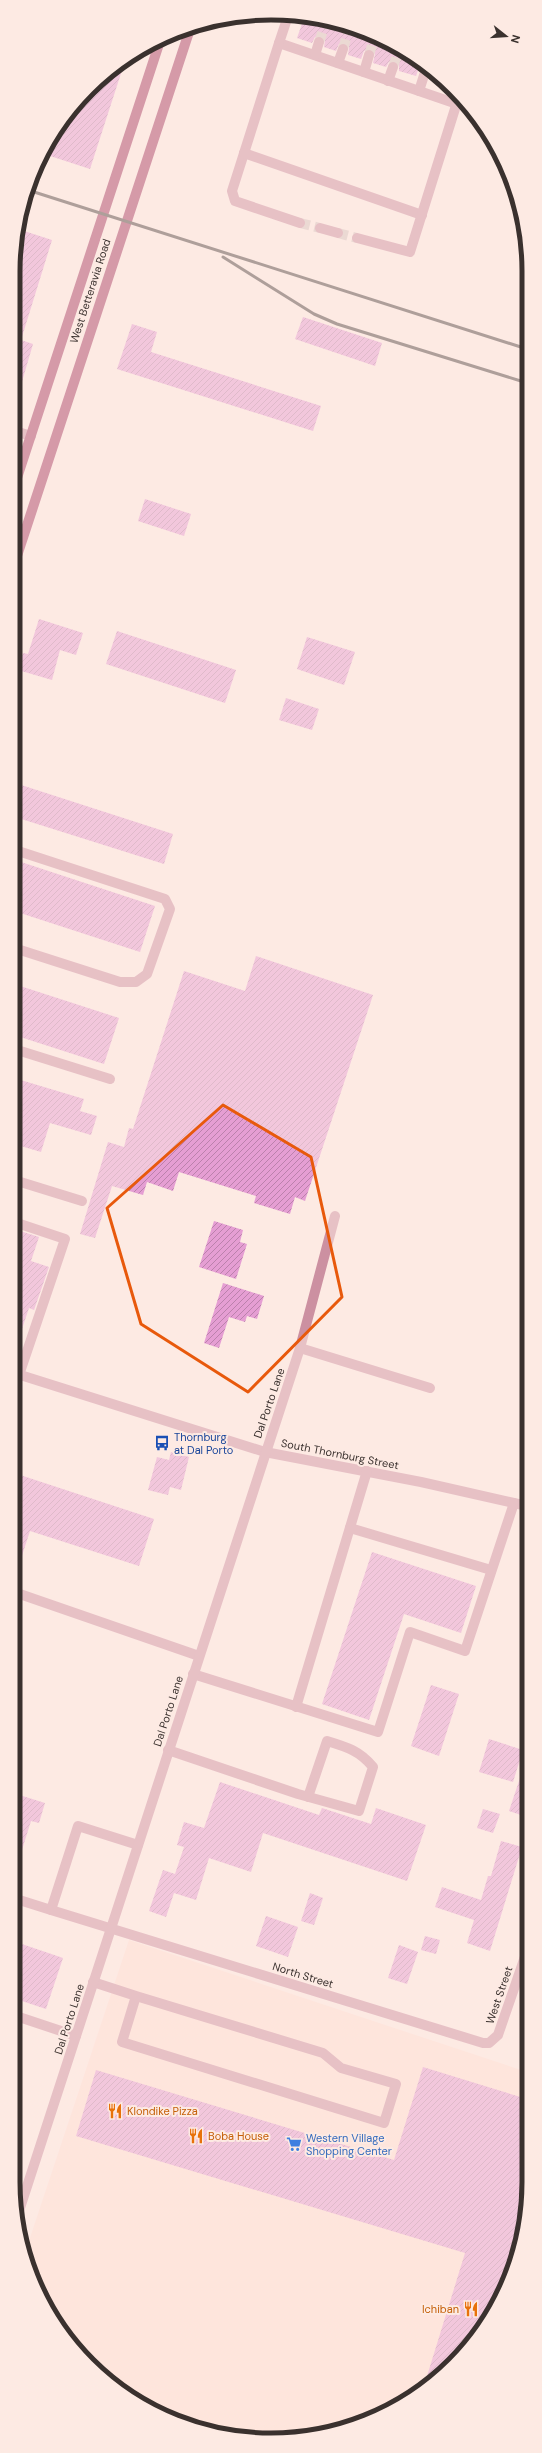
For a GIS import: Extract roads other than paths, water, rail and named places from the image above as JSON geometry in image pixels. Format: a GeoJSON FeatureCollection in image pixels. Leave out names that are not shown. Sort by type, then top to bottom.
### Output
{"type":"FeatureCollection","features":[{"type":"Feature","properties":{"kind":"main road","name":"West Betteravia Road"},"geometry":{"type":"LineString","coordinates":[[20,547],[188,34]]}},
{"type":"Feature","properties":{"kind":"main road","name":"West Betteravia Road"},"geometry":{"type":"LineString","coordinates":[[20,469],[159,46]]}},
{"type":"Feature","properties":{"kind":"street"},"geometry":{"type":"LineString","coordinates":[[286,21],[232,191],[235,201],[300,223]]}},
{"type":"Feature","properties":{"kind":"street"},"geometry":{"type":"LineString","coordinates":[[315,56],[320,42]]}},
{"type":"Feature","properties":{"kind":"street"},"geometry":{"type":"LineString","coordinates":[[279,43],[419,91],[453,99]]}},
{"type":"Feature","properties":{"kind":"street"},"geometry":{"type":"LineString","coordinates":[[338,63],[343,49]]}},
{"type":"Feature","properties":{"kind":"street"},"geometry":{"type":"LineString","coordinates":[[364,72],[369,55]]}},
{"type":"Feature","properties":{"kind":"street"},"geometry":{"type":"LineString","coordinates":[[388,80],[393,67]]}},
{"type":"Feature","properties":{"kind":"street"},"geometry":{"type":"LineString","coordinates":[[419,91],[425,73]]}},
{"type":"Feature","properties":{"kind":"street"},"geometry":{"type":"LineString","coordinates":[[357,238],[410,252],[457,103]]}},
{"type":"Feature","properties":{"kind":"street"},"geometry":{"type":"LineString","coordinates":[[244,154],[422,215]]}},
{"type":"Feature","properties":{"kind":"street"},"geometry":{"type":"LineString","coordinates":[[320,228],[338,233]]}},
{"type":"Feature","properties":{"kind":"street"},"geometry":{"type":"LineString","coordinates":[[20,433],[31,436]]}},
{"type":"Feature","properties":{"kind":"street"},"geometry":{"type":"LineString","coordinates":[[20,852],[165,899],[170,909],[147,974],[136,982],[120,982],[20,950]]}},
{"type":"Feature","properties":{"kind":"street"},"geometry":{"type":"LineString","coordinates":[[20,1052],[110,1079]]}},
{"type":"Feature","properties":{"kind":"street"},"geometry":{"type":"LineString","coordinates":[[20,1182],[82,1201]]}},
{"type":"Feature","properties":{"kind":"street","name":"Dal Porto Lane"},"geometry":{"type":"LineString","coordinates":[[21,2204],[300,1348],[335,1216]]}},
{"type":"Feature","properties":{"kind":"street"},"geometry":{"type":"LineString","coordinates":[[20,1224],[66,1239],[20,1366]]}},
{"type":"Feature","properties":{"kind":"street"},"geometry":{"type":"LineString","coordinates":[[300,1348],[430,1388]]}},
{"type":"Feature","properties":{"kind":"street","name":"South Thornburg Street"},"geometry":{"type":"LineString","coordinates":[[20,1375],[265,1452],[367,1471],[522,1505]]}},
{"type":"Feature","properties":{"kind":"street"},"geometry":{"type":"LineString","coordinates":[[296,1707],[367,1471]]}},
{"type":"Feature","properties":{"kind":"street"},"geometry":{"type":"LineString","coordinates":[[193,1674],[378,1732],[410,1632],[465,1651],[514,1503]]}},
{"type":"Feature","properties":{"kind":"street"},"geometry":{"type":"LineString","coordinates":[[350,1528],[492,1570]]}},
{"type":"Feature","properties":{"kind":"street"},"geometry":{"type":"LineString","coordinates":[[20,1594],[199,1656]]}},
{"type":"Feature","properties":{"kind":"street"},"geometry":{"type":"LineString","coordinates":[[168,1750],[308,1797],[359,1811],[373,1767],[363,1755],[354,1750],[327,1741],[308,1797]]}},
{"type":"Feature","properties":{"kind":"street"},"geometry":{"type":"LineString","coordinates":[[51,1910],[78,1826],[138,1845]]}},
{"type":"Feature","properties":{"kind":"street","name":"North Street"},"geometry":{"type":"LineString","coordinates":[[20,1900],[489,2043]]}},
{"type":"Feature","properties":{"kind":"street","name":"West Street"},"geometry":{"type":"LineString","coordinates":[[489,2043],[498,2035],[522,1965]]}},
{"type":"Feature","properties":{"kind":"street"},"geometry":{"type":"LineString","coordinates":[[93,1982],[323,2053],[341,2068],[396,2084],[384,2123],[122,2042],[136,1996]]}},
{"type":"Feature","properties":{"kind":"street"},"geometry":{"type":"LineString","coordinates":[[20,2017],[76,2036]]}},
{"type":"Feature","properties":{"kind":"tunnel"},"geometry":{"type":"LineString","coordinates":[[319,42],[325,26]]}},
{"type":"Feature","properties":{"kind":"tunnel"},"geometry":{"type":"LineString","coordinates":[[343,49],[348,32]]}},
{"type":"Feature","properties":{"kind":"tunnel"},"geometry":{"type":"LineString","coordinates":[[369,55],[373,42]]}},
{"type":"Feature","properties":{"kind":"tunnel"},"geometry":{"type":"LineString","coordinates":[[393,67],[397,55]]}},
{"type":"Feature","properties":{"kind":"tunnel"},"geometry":{"type":"LineString","coordinates":[[300,223],[320,228]]}},
{"type":"Feature","properties":{"kind":"tunnel"},"geometry":{"type":"LineString","coordinates":[[338,233],[357,238]]}},
{"type":"Feature","properties":{"kind":"railway"},"geometry":{"type":"LineString","coordinates":[[33,192],[522,347]]}},
{"type":"Feature","properties":{"kind":"railway"},"geometry":{"type":"LineString","coordinates":[[223,257],[314,314],[337,324],[522,381]]}},
{"type":"Feature","properties":{"kind":"place","name":"Thornburg at Dal Porto"},"geometry":{"type":"Point","coordinates":[162,1443]}},
{"type":"Feature","properties":{"kind":"place","name":"Klondike Pizza"},"geometry":{"type":"Point","coordinates":[115,2111]}},
{"type":"Feature","properties":{"kind":"place","name":"Boba House"},"geometry":{"type":"Point","coordinates":[196,2136]}},
{"type":"Feature","properties":{"kind":"place","name":"Western Village Shopping Center"},"geometry":{"type":"Point","coordinates":[294,2144]}},
{"type":"Feature","properties":{"kind":"place","name":"Ichiban"},"geometry":{"type":"Point","coordinates":[471,2309]}}]}
